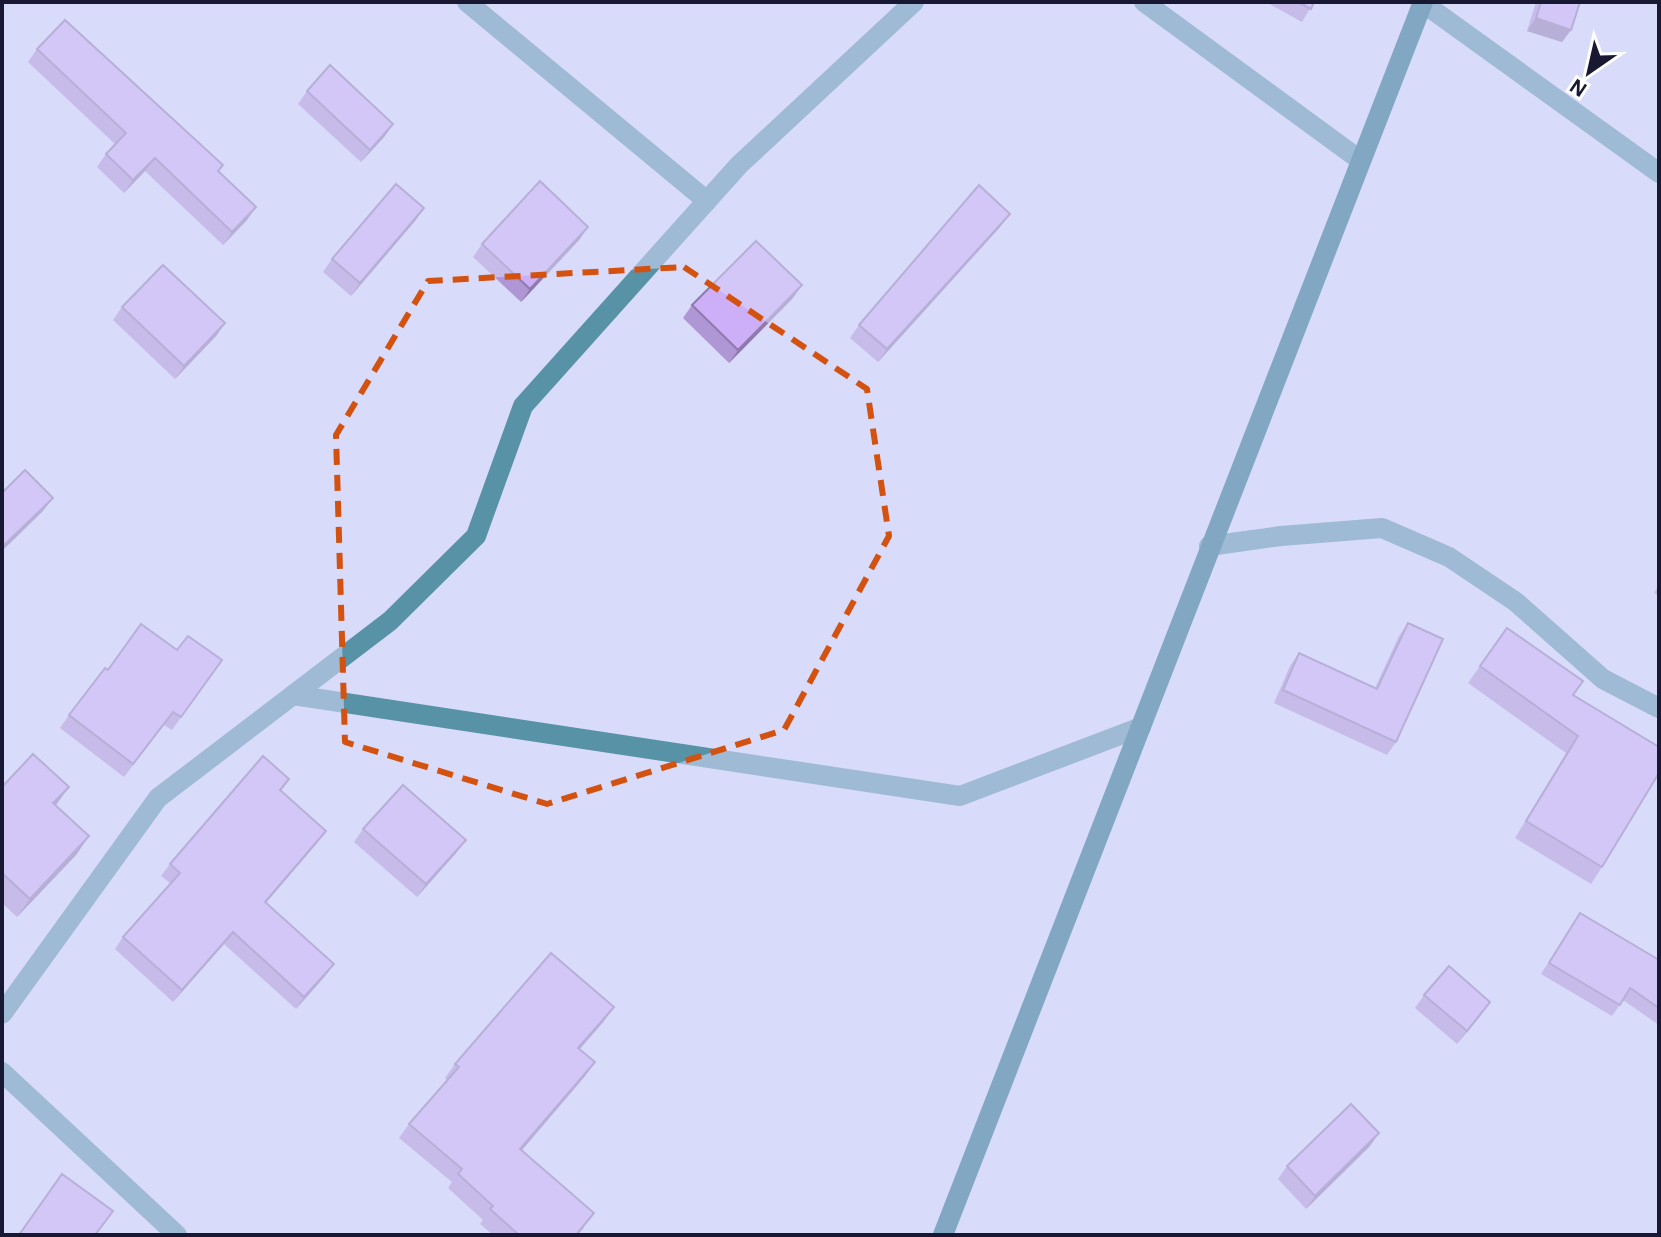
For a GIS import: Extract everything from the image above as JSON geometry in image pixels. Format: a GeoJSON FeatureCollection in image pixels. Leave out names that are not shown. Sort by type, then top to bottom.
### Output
{"type":"FeatureCollection","features":[{"type":"Feature","properties":{"kind":"main road"},"geometry":{"type":"LineString","coordinates":[[943,1235],[1423,3]]}},
{"type":"Feature","properties":{"kind":"street"},"geometry":{"type":"LineString","coordinates":[[467,2],[707,201]]}},
{"type":"Feature","properties":{"kind":"street"},"geometry":{"type":"LineString","coordinates":[[2,1014],[158,798],[390,621],[476,536],[523,406],[739,165],[914,2]]}},
{"type":"Feature","properties":{"kind":"street"},"geometry":{"type":"LineString","coordinates":[[1144,2],[1360,160]]}},
{"type":"Feature","properties":{"kind":"street"},"geometry":{"type":"LineString","coordinates":[[1423,3],[1659,173]]}},
{"type":"Feature","properties":{"kind":"street"},"geometry":{"type":"LineString","coordinates":[[1209,546],[1281,536],[1382,528],[1449,557],[1516,602],[1603,679],[1659,708]]}},
{"type":"Feature","properties":{"kind":"street"},"geometry":{"type":"LineString","coordinates":[[293,695],[960,796],[1141,727]]}},
{"type":"Feature","properties":{"kind":"street"},"geometry":{"type":"LineString","coordinates":[[2,1072],[177,1235]]}},
{"type":"Feature","properties":{"kind":"highlighted area"},"geometry":{"type":"Polygon","coordinates":[[[684,267],[867,389],[889,536],[784,730],[547,804],[345,742],[336,435],[428,281],[684,267]]]}},
{"type":"Feature","properties":{"kind":"building"},"geometry":{"type":"Polygon","coordinates":[[[1298,2],[1314,2],[1311,9],[1298,2]]]}},
{"type":"Feature","properties":{"kind":"building"},"geometry":{"type":"Polygon","coordinates":[[[1541,2],[1580,2],[1571,30],[1536,18],[1541,2]]]}},
{"type":"Feature","properties":{"kind":"building"},"geometry":{"type":"Polygon","coordinates":[[[65,20],[223,165],[218,171],[256,207],[232,232],[155,158],[133,180],[106,154],[126,133],[37,49],[65,20]]]}},
{"type":"Feature","properties":{"kind":"building"},"geometry":{"type":"Polygon","coordinates":[[[330,65],[393,124],[370,150],[307,91],[330,65]]]}},
{"type":"Feature","properties":{"kind":"building"},"geometry":{"type":"Polygon","coordinates":[[[540,181],[588,227],[530,289],[482,244],[540,181]]]}},
{"type":"Feature","properties":{"kind":"building"},"geometry":{"type":"Polygon","coordinates":[[[396,184],[424,208],[360,283],[332,259],[396,184]]]}},
{"type":"Feature","properties":{"kind":"building"},"geometry":{"type":"Polygon","coordinates":[[[979,185],[1010,214],[887,349],[859,325],[979,185]]]}},
{"type":"Feature","properties":{"kind":"building"},"geometry":{"type":"Polygon","coordinates":[[[756,241],[802,285],[738,350],[692,305],[756,241]]]}},
{"type":"Feature","properties":{"kind":"building"},"geometry":{"type":"Polygon","coordinates":[[[163,265],[225,323],[184,366],[122,307],[163,265]]]}},
{"type":"Feature","properties":{"kind":"building"},"geometry":{"type":"Polygon","coordinates":[[[25,470],[53,498],[2,547],[2,493],[25,470]]]}},
{"type":"Feature","properties":{"kind":"building"},"geometry":{"type":"Polygon","coordinates":[[[1408,623],[1443,639],[1396,742],[1283,690],[1299,653],[1377,689],[1408,623]]]}},
{"type":"Feature","properties":{"kind":"building"},"geometry":{"type":"Polygon","coordinates":[[[141,624],[177,650],[188,636],[222,660],[181,717],[173,712],[133,764],[69,715],[105,668],[108,670],[141,624]]]}},
{"type":"Feature","properties":{"kind":"building"},"geometry":{"type":"Polygon","coordinates":[[[1507,628],[1583,681],[1573,695],[1659,747],[1659,773],[1602,867],[1526,821],[1578,736],[1480,666],[1507,628]]]}},
{"type":"Feature","properties":{"kind":"building"},"geometry":{"type":"Polygon","coordinates":[[[33,754],[69,787],[53,803],[89,836],[30,899],[2,873],[2,787],[33,754]]]}},
{"type":"Feature","properties":{"kind":"building"},"geometry":{"type":"Polygon","coordinates":[[[263,756],[289,779],[280,790],[326,831],[265,902],[334,964],[304,997],[233,932],[182,990],[123,937],[180,873],[170,864],[263,756]]]}},
{"type":"Feature","properties":{"kind":"building"},"geometry":{"type":"Polygon","coordinates":[[[403,785],[466,840],[426,884],[363,829],[403,785]]]}},
{"type":"Feature","properties":{"kind":"building"},"geometry":{"type":"Polygon","coordinates":[[[1580,913],[1659,960],[1659,1008],[1630,988],[1620,1005],[1549,963],[1580,913]]]}},
{"type":"Feature","properties":{"kind":"building"},"geometry":{"type":"Polygon","coordinates":[[[551,953],[614,1007],[578,1048],[595,1062],[520,1149],[594,1213],[576,1235],[519,1235],[458,1174],[462,1169],[409,1124],[459,1067],[455,1064],[551,953]]]}},
{"type":"Feature","properties":{"kind":"building"},"geometry":{"type":"Polygon","coordinates":[[[1449,966],[1490,1002],[1467,1031],[1424,995],[1449,966]]]}},
{"type":"Feature","properties":{"kind":"building"},"geometry":{"type":"Polygon","coordinates":[[[1351,1104],[1379,1133],[1315,1196],[1287,1166],[1351,1104]]]}},
{"type":"Feature","properties":{"kind":"building"},"geometry":{"type":"Polygon","coordinates":[[[62,1174],[113,1211],[95,1235],[19,1235],[62,1174]]]}}]}
